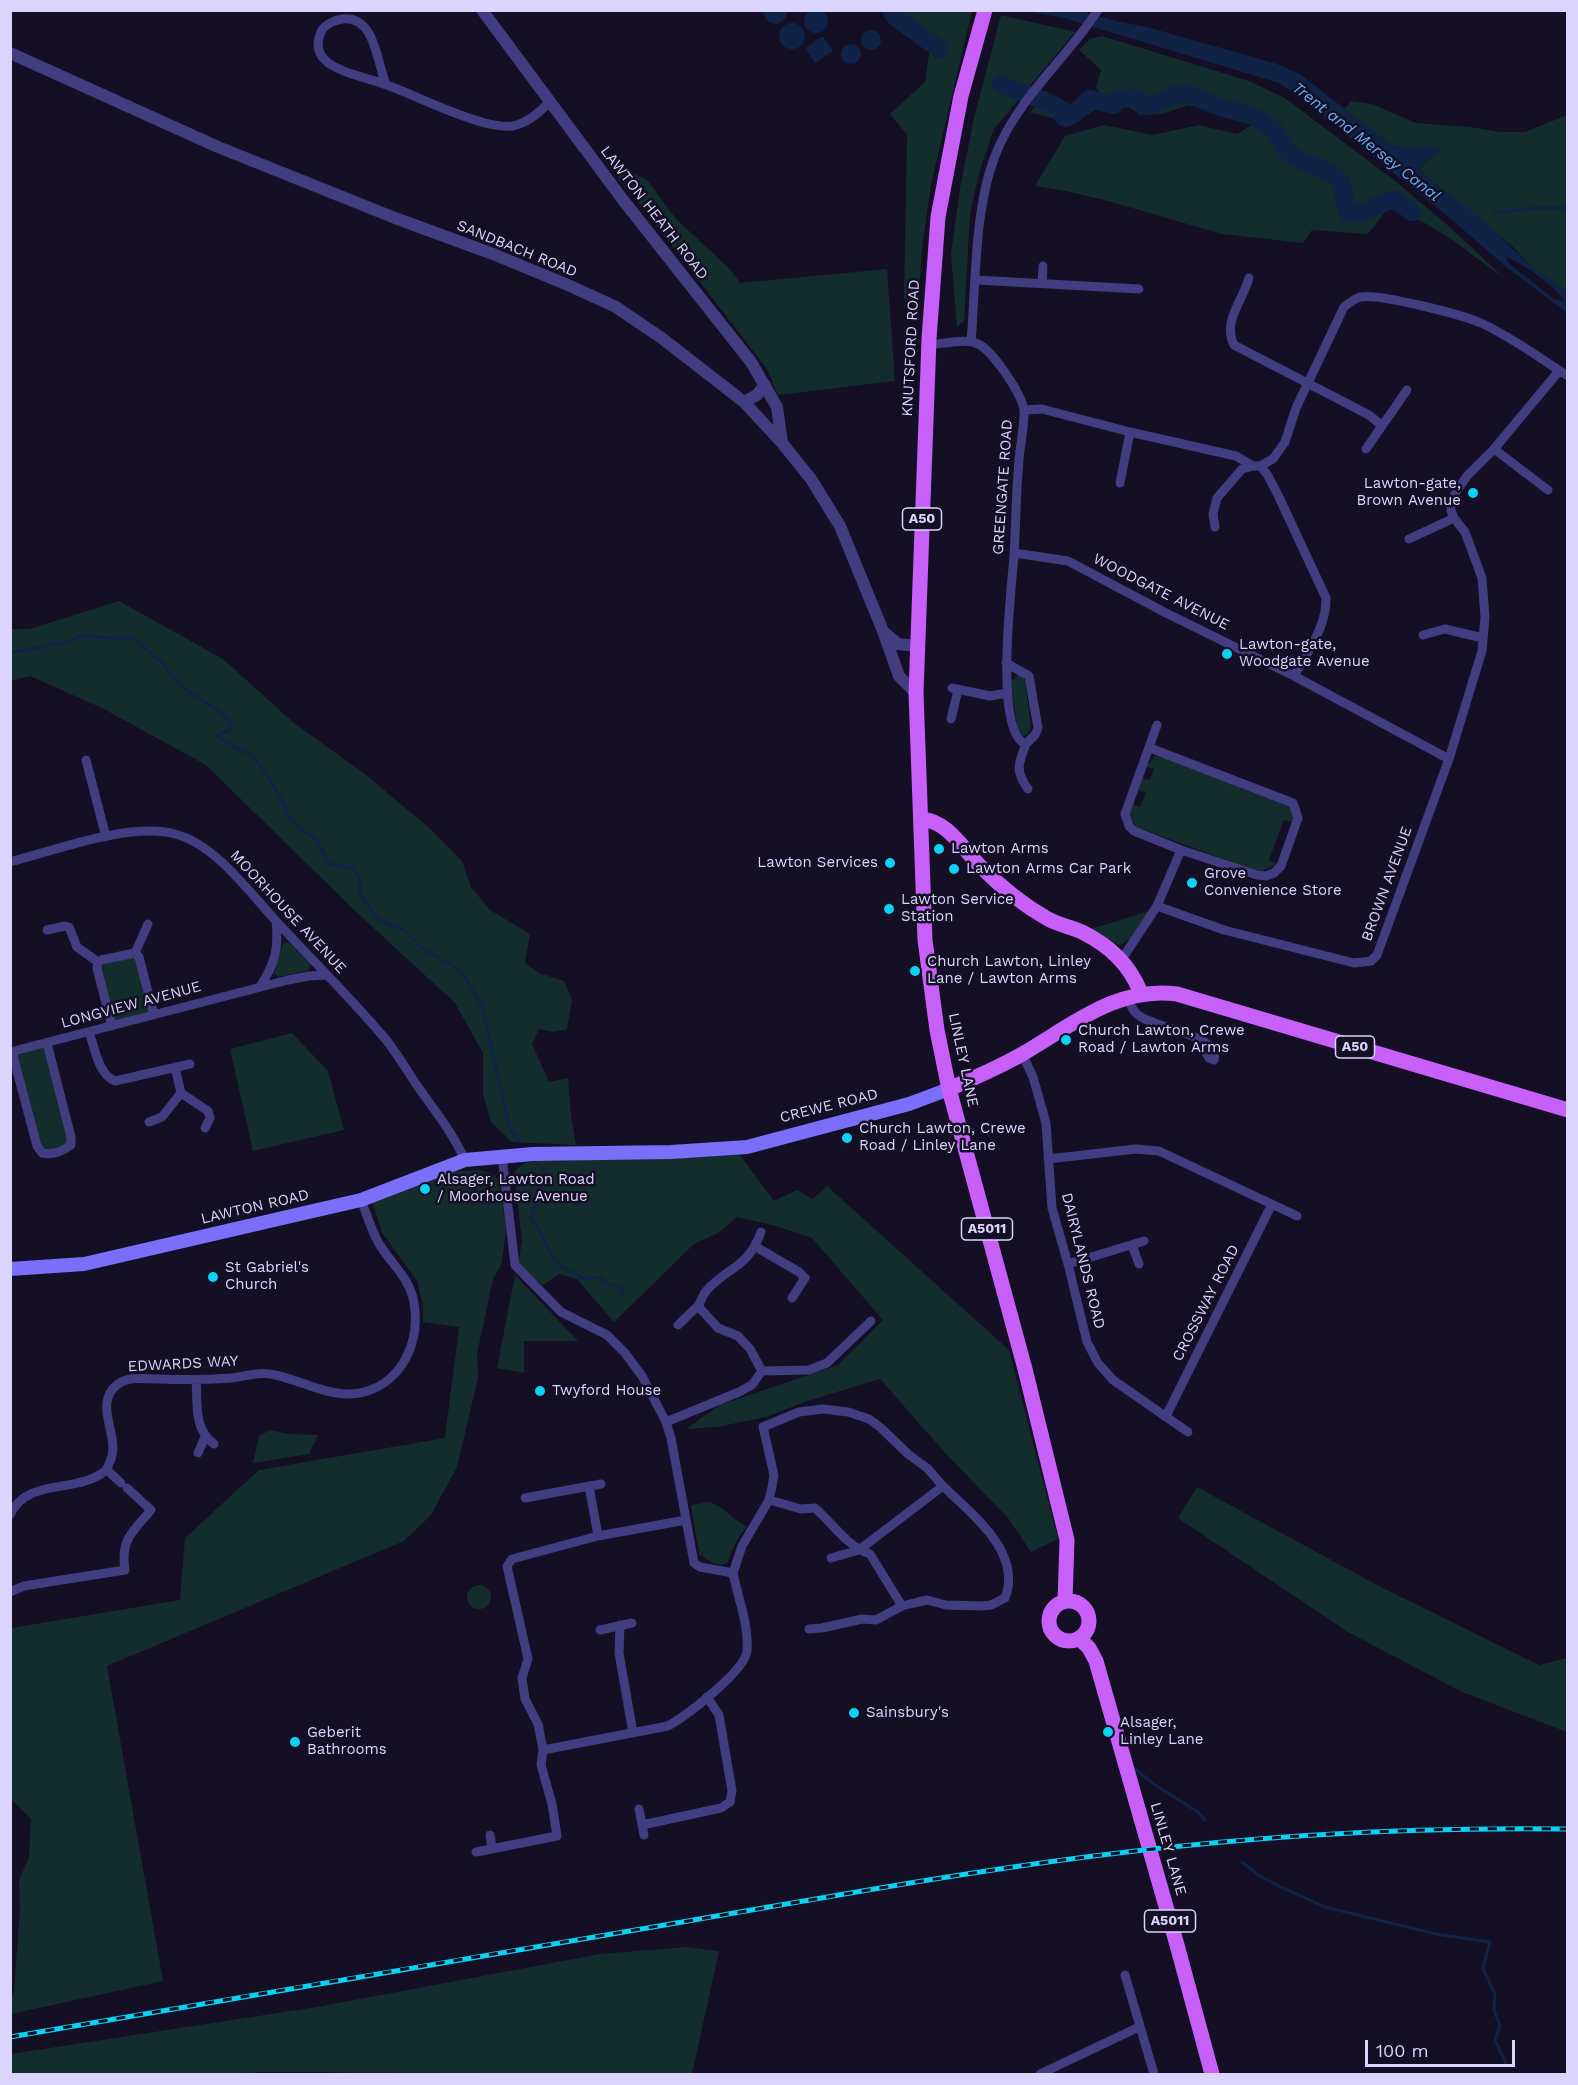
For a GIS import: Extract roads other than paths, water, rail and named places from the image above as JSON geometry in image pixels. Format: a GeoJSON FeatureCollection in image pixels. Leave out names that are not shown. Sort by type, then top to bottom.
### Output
{"type":"FeatureCollection","features":[{"type":"Feature","properties":{"kind":"main road","name":"KNUTSFORD ROAD"},"geometry":{"type":"LineString","coordinates":[[916,693],[928,345],[938,217],[961,96],[984,14]]}},
{"type":"Feature","properties":{"kind":"main road","name":"LINLEY LANE"},"geometry":{"type":"LineString","coordinates":[[916,693],[925,940],[937,1030],[949,1089],[1025,1369],[1067,1540],[1065,1601]]}},
{"type":"Feature","properties":{"kind":"main road"},"geometry":{"type":"LineString","coordinates":[[921,819],[941,825],[954,836],[980,867],[1030,908],[1050,921],[1082,932],[1122,959],[1136,982],[1135,995]]}},
{"type":"Feature","properties":{"kind":"main road","name":"A50"},"geometry":{"type":"LineString","coordinates":[[1135,995],[1160,992],[1177,994],[1568,1110]]}},
{"type":"Feature","properties":{"kind":"main road","name":"CREWE ROAD"},"geometry":{"type":"LineString","coordinates":[[502,1156],[671,1152],[747,1147],[909,1104],[949,1089],[1022,1054],[1109,1003],[1135,995]]}},
{"type":"Feature","properties":{"kind":"main road","name":"LAWTON ROAD"},"geometry":{"type":"LineString","coordinates":[[10,1269],[84,1264],[361,1200],[465,1160],[502,1156]]}},
{"type":"Feature","properties":{"kind":"main road"},"geometry":{"type":"LineString","coordinates":[[1065,1601],[1077,1602],[1082,1606],[1088,1616],[1087,1628],[1079,1638],[1066,1640],[1060,1638],[1051,1629],[1049,1617],[1055,1606],[1065,1601]]}},
{"type":"Feature","properties":{"kind":"main road","name":"LINLEY LANE"},"geometry":{"type":"LineString","coordinates":[[1079,1638],[1089,1648],[1096,1661],[1212,2074]]}},
{"type":"Feature","properties":{"kind":"street","name":"LAWTON HEATH ROAD"},"geometry":{"type":"LineString","coordinates":[[482,10],[623,200],[751,362],[777,406],[782,442]]}},
{"type":"Feature","properties":{"kind":"street"},"geometry":{"type":"LineString","coordinates":[[928,345],[971,342],[980,228],[986,187],[995,154],[1023,105],[1084,31],[1098,10]]}},
{"type":"Feature","properties":{"kind":"street"},"geometry":{"type":"LineString","coordinates":[[386,84],[381,73],[374,41],[364,27],[352,20],[342,18],[324,27],[318,38],[318,50],[323,59],[338,68],[386,84],[482,123],[500,126],[520,124],[532,118],[550,102]]}},
{"type":"Feature","properties":{"kind":"street","name":"SANDBACH ROAD"},"geometry":{"type":"LineString","coordinates":[[10,53],[218,147],[568,285],[616,307],[663,339],[744,402],[782,442],[811,479],[840,526],[899,676],[916,693]]}},
{"type":"Feature","properties":{"kind":"street"},"geometry":{"type":"LineString","coordinates":[[1042,283],[1043,266]]}},
{"type":"Feature","properties":{"kind":"street"},"geometry":{"type":"LineString","coordinates":[[1249,278],[1246,290],[1231,321],[1230,338],[1234,345],[1369,415],[1382,425]]}},
{"type":"Feature","properties":{"kind":"street"},"geometry":{"type":"LineString","coordinates":[[976,280],[1139,289]]}},
{"type":"Feature","properties":{"kind":"street"},"geometry":{"type":"LineString","coordinates":[[1215,527],[1213,506],[1242,469],[1256,466],[1280,452],[1307,384],[1344,307],[1359,297],[1382,297],[1479,322],[1514,340],[1568,376]]}},
{"type":"Feature","properties":{"kind":"street","name":"GREENGATE ROAD"},"geometry":{"type":"LineString","coordinates":[[971,342],[983,346],[990,352],[1019,396],[1024,410],[1016,490],[1006,663],[1007,693],[1014,733],[1022,743],[1026,744]]}},
{"type":"Feature","properties":{"kind":"street"},"geometry":{"type":"LineString","coordinates":[[1409,539],[1454,518],[1451,502],[1467,475],[1494,449],[1559,371]]}},
{"type":"Feature","properties":{"kind":"street"},"geometry":{"type":"LineString","coordinates":[[744,402],[757,395],[765,385]]}},
{"type":"Feature","properties":{"kind":"street"},"geometry":{"type":"LineString","coordinates":[[1366,449],[1407,390]]}},
{"type":"Feature","properties":{"kind":"street"},"geometry":{"type":"LineString","coordinates":[[1024,410],[1042,409],[1236,456],[1267,474],[1326,598],[1325,614],[1321,625],[1294,676]]}},
{"type":"Feature","properties":{"kind":"street"},"geometry":{"type":"LineString","coordinates":[[1120,483],[1130,432]]}},
{"type":"Feature","properties":{"kind":"street"},"geometry":{"type":"LineString","coordinates":[[1494,449],[1548,490]]}},
{"type":"Feature","properties":{"kind":"street","name":"BROWN AVENUE"},"geometry":{"type":"LineString","coordinates":[[1157,906],[1224,930],[1354,963],[1371,961],[1377,955],[1383,944],[1449,759],[1482,651],[1485,617],[1482,578],[1465,532],[1454,518]]}},
{"type":"Feature","properties":{"kind":"street","name":"WOODGATE AVENUE"},"geometry":{"type":"LineString","coordinates":[[1014,553],[1068,561],[1166,613],[1294,676],[1449,759]]}},
{"type":"Feature","properties":{"kind":"street"},"geometry":{"type":"LineString","coordinates":[[1423,635],[1445,629],[1484,638]]}},
{"type":"Feature","properties":{"kind":"street"},"geometry":{"type":"LineString","coordinates":[[883,631],[898,644],[918,646]]}},
{"type":"Feature","properties":{"kind":"street"},"geometry":{"type":"LineString","coordinates":[[1006,663],[1029,676],[1038,728],[1026,744],[1020,761],[1020,778],[1028,789]]}},
{"type":"Feature","properties":{"kind":"street"},"geometry":{"type":"LineString","coordinates":[[951,720],[955,689],[990,696],[1007,693]]}},
{"type":"Feature","properties":{"kind":"street"},"geometry":{"type":"LineString","coordinates":[[1149,748],[1293,802],[1298,818],[1281,866],[1274,873],[1266,876],[1257,875],[1181,850],[1134,831],[1126,820],[1125,814],[1157,725]]}},
{"type":"Feature","properties":{"kind":"street"},"geometry":{"type":"LineString","coordinates":[[86,760],[106,837]]}},
{"type":"Feature","properties":{"kind":"street","name":"MOORHOUSE AVENUE"},"geometry":{"type":"LineString","coordinates":[[10,862],[131,831],[155,830],[177,834],[197,844],[217,858],[383,1036],[428,1100],[465,1160]]}},
{"type":"Feature","properties":{"kind":"street"},"geometry":{"type":"LineString","coordinates":[[1122,959],[1157,906],[1181,850]]}},
{"type":"Feature","properties":{"kind":"street"},"geometry":{"type":"LineString","coordinates":[[260,987],[276,957],[278,940],[276,921]]}},
{"type":"Feature","properties":{"kind":"street"},"geometry":{"type":"LineString","coordinates":[[135,953],[148,924]]}},
{"type":"Feature","properties":{"kind":"street"},"geometry":{"type":"LineString","coordinates":[[47,930],[69,927],[77,947],[98,962]]}},
{"type":"Feature","properties":{"kind":"street"},"geometry":{"type":"LineString","coordinates":[[98,962],[135,953]]}},
{"type":"Feature","properties":{"kind":"street"},"geometry":{"type":"LineString","coordinates":[[135,953],[139,957],[154,1015]]}},
{"type":"Feature","properties":{"kind":"street"},"geometry":{"type":"LineString","coordinates":[[98,962],[97,968],[112,1026]]}},
{"type":"Feature","properties":{"kind":"street","name":"LONGVIEW AVENUE"},"geometry":{"type":"LineString","coordinates":[[11,1052],[260,987],[309,976],[327,975]]}},
{"type":"Feature","properties":{"kind":"street"},"geometry":{"type":"LineString","coordinates":[[1135,995],[1135,1013],[1146,1020],[1198,1038]]}},
{"type":"Feature","properties":{"kind":"street"},"geometry":{"type":"LineString","coordinates":[[89,1032],[102,1070],[107,1077],[115,1081],[190,1064]]}},
{"type":"Feature","properties":{"kind":"street"},"geometry":{"type":"LineString","coordinates":[[11,1052],[37,1146],[42,1153],[49,1154],[65,1150],[71,1145],[71,1137],[47,1043]]}},
{"type":"Feature","properties":{"kind":"street","name":"DAIRYLANDS ROAD"},"geometry":{"type":"LineString","coordinates":[[1022,1054],[1039,1096],[1046,1123],[1052,1208],[1087,1342],[1098,1363],[1113,1380],[1188,1432]]}},
{"type":"Feature","properties":{"kind":"street"},"geometry":{"type":"LineString","coordinates":[[175,1067],[181,1093],[208,1111],[210,1118],[205,1128]]}},
{"type":"Feature","properties":{"kind":"street"},"geometry":{"type":"LineString","coordinates":[[149,1122],[162,1117],[181,1093]]}},
{"type":"Feature","properties":{"kind":"street"},"geometry":{"type":"LineString","coordinates":[[1048,1159],[1136,1149],[1159,1151],[1297,1216]]}},
{"type":"Feature","properties":{"kind":"street"},"geometry":{"type":"LineString","coordinates":[[502,1156],[515,1264],[561,1312],[607,1335],[642,1376],[666,1422],[694,1563],[700,1567],[733,1573]]}},
{"type":"Feature","properties":{"kind":"street","name":"EDWARDS WAY"},"geometry":{"type":"LineString","coordinates":[[107,1470],[114,1451],[105,1404],[110,1392],[120,1382],[134,1379],[196,1380],[260,1373],[274,1374],[349,1394],[376,1387],[399,1371],[409,1354],[415,1332],[415,1305],[410,1284],[376,1239],[361,1200]]}},
{"type":"Feature","properties":{"kind":"street","name":"CROSSWAY ROAD"},"geometry":{"type":"LineString","coordinates":[[1166,1416],[1272,1204]]}},
{"type":"Feature","properties":{"kind":"street"},"geometry":{"type":"LineString","coordinates":[[678,1325],[698,1306],[706,1291],[739,1266],[756,1247],[761,1232]]}},
{"type":"Feature","properties":{"kind":"street"},"geometry":{"type":"LineString","coordinates":[[1068,1264],[1144,1241]]}},
{"type":"Feature","properties":{"kind":"street"},"geometry":{"type":"LineString","coordinates":[[1132,1245],[1139,1264]]}},
{"type":"Feature","properties":{"kind":"street"},"geometry":{"type":"LineString","coordinates":[[756,1247],[799,1272],[805,1278],[792,1298]]}},
{"type":"Feature","properties":{"kind":"street"},"geometry":{"type":"LineString","coordinates":[[698,1306],[718,1328],[738,1336],[744,1342],[762,1371]]}},
{"type":"Feature","properties":{"kind":"street"},"geometry":{"type":"LineString","coordinates":[[762,1371],[809,1370],[827,1363],[871,1322]]}},
{"type":"Feature","properties":{"kind":"street"},"geometry":{"type":"LineString","coordinates":[[666,1422],[739,1392],[752,1385],[762,1371]]}},
{"type":"Feature","properties":{"kind":"street"},"geometry":{"type":"LineString","coordinates":[[196,1380],[198,1422],[205,1437],[214,1444]]}},
{"type":"Feature","properties":{"kind":"street"},"geometry":{"type":"LineString","coordinates":[[752,1431],[799,1412],[823,1409],[848,1412],[868,1419],[927,1468],[991,1534],[1006,1562],[1010,1586],[1005,1598],[992,1605],[945,1605],[927,1600],[902,1606],[876,1620],[862,1619],[809,1629]]}},
{"type":"Feature","properties":{"kind":"street"},"geometry":{"type":"LineString","coordinates":[[543,1750],[668,1726],[683,1717],[739,1668],[747,1653],[746,1631],[733,1573],[742,1546],[769,1500],[774,1475],[763,1427]]}},
{"type":"Feature","properties":{"kind":"street"},"geometry":{"type":"LineString","coordinates":[[198,1453],[205,1437]]}},
{"type":"Feature","properties":{"kind":"street"},"geometry":{"type":"LineString","coordinates":[[10,1515],[15,1504],[28,1494],[92,1479],[107,1470],[151,1510],[127,1540],[122,1554],[125,1570],[24,1586],[10,1592]]}},
{"type":"Feature","properties":{"kind":"street"},"geometry":{"type":"LineString","coordinates":[[525,1498],[601,1484]]}},
{"type":"Feature","properties":{"kind":"street"},"geometry":{"type":"LineString","coordinates":[[589,1486],[598,1536]]}},
{"type":"Feature","properties":{"kind":"street"},"geometry":{"type":"LineString","coordinates":[[831,1558],[859,1550],[943,1486]]}},
{"type":"Feature","properties":{"kind":"street"},"geometry":{"type":"LineString","coordinates":[[769,1500],[801,1509],[816,1508],[859,1550],[870,1554],[902,1606]]}},
{"type":"Feature","properties":{"kind":"street"},"geometry":{"type":"LineString","coordinates":[[476,1852],[557,1836],[542,1765],[543,1750],[538,1724],[525,1699],[522,1678],[528,1659],[507,1566],[509,1562],[512,1559],[598,1536],[686,1520]]}},
{"type":"Feature","properties":{"kind":"street"},"geometry":{"type":"LineString","coordinates":[[499,1557],[509,1562]]}},
{"type":"Feature","properties":{"kind":"street"},"geometry":{"type":"LineString","coordinates":[[600,1630],[632,1623]]}},
{"type":"Feature","properties":{"kind":"street"},"geometry":{"type":"LineString","coordinates":[[620,1625],[619,1653],[633,1733]]}},
{"type":"Feature","properties":{"kind":"street"},"geometry":{"type":"LineString","coordinates":[[642,1825],[721,1808],[730,1802],[732,1791],[719,1715],[707,1697]]}},
{"type":"Feature","properties":{"kind":"street"},"geometry":{"type":"LineString","coordinates":[[639,1809],[644,1835]]}},
{"type":"Feature","properties":{"kind":"street"},"geometry":{"type":"LineString","coordinates":[[490,1835],[492,1848]]}},
{"type":"Feature","properties":{"kind":"street"},"geometry":{"type":"LineString","coordinates":[[1125,1975],[1154,2074]]}},
{"type":"Feature","properties":{"kind":"street"},"geometry":{"type":"LineString","coordinates":[[1040,2074],[1139,2027]]}},
{"type":"Feature","properties":{"kind":"water"},"geometry":{"type":"Polygon","coordinates":[[[816,9],[825,12],[828,21],[825,30],[816,33],[807,30],[804,21],[807,12],[816,9]]]}},
{"type":"Feature","properties":{"kind":"water"},"geometry":{"type":"Polygon","coordinates":[[[762,11],[788,11],[787,16],[776,24],[767,21],[762,11]]]}},
{"type":"Feature","properties":{"kind":"water","name":"Trent and Mersey Canal"},"geometry":{"type":"Polygon","coordinates":[[[1028,11],[1082,11],[1277,64],[1300,74],[1391,145],[1441,147],[1422,166],[1420,169],[1422,173],[1486,223],[1532,267],[1567,291],[1567,313],[1505,266],[1450,218],[1279,83],[1064,18],[1028,11]],[[1506,257],[1508,263],[1554,299],[1564,301],[1546,282],[1506,257]]]}},
{"type":"Feature","properties":{"kind":"water"},"geometry":{"type":"Polygon","coordinates":[[[792,23],[801,27],[805,36],[801,45],[792,49],[783,45],[779,36],[783,27],[792,23]]]}},
{"type":"Feature","properties":{"kind":"water"},"geometry":{"type":"Polygon","coordinates":[[[871,30],[878,33],[881,40],[878,47],[871,50],[864,47],[861,40],[864,33],[871,30]]]}},
{"type":"Feature","properties":{"kind":"water"},"geometry":{"type":"Polygon","coordinates":[[[823,36],[833,51],[815,63],[805,48],[823,36]]]}},
{"type":"Feature","properties":{"kind":"water"},"geometry":{"type":"Polygon","coordinates":[[[851,44],[858,47],[861,54],[858,61],[851,64],[844,61],[841,54],[844,47],[851,44]]]}},
{"type":"Feature","properties":{"kind":"waterway"},"geometry":{"type":"LineString","coordinates":[[891,10],[895,17],[939,49]]}},
{"type":"Feature","properties":{"kind":"waterway"},"geometry":{"type":"LineString","coordinates":[[1001,84],[1057,107],[1064,111],[1062,115],[1065,118],[1073,115],[1089,99],[1114,105],[1118,99],[1136,98],[1150,106],[1179,94],[1194,96],[1220,107],[1255,117],[1268,125],[1293,156],[1332,174],[1341,182],[1345,205],[1349,213],[1360,213],[1396,200],[1412,212]]}},
{"type":"Feature","properties":{"kind":"waterway"},"geometry":{"type":"LineString","coordinates":[[1494,213],[1534,208],[1568,208]]}},
{"type":"Feature","properties":{"kind":"waterway"},"geometry":{"type":"LineString","coordinates":[[10,653],[66,642],[81,636],[135,639],[162,663],[185,689],[223,714],[230,721],[231,730],[215,735],[251,754],[267,775],[283,802],[289,818],[318,842],[329,864],[353,868],[359,877],[360,894],[379,920],[404,930],[425,951],[454,966],[467,980],[483,1009],[510,1130],[521,1142]]}},
{"type":"Feature","properties":{"kind":"waterway"},"geometry":{"type":"LineString","coordinates":[[541,1167],[545,1174],[531,1218],[556,1261],[562,1267],[585,1279],[599,1277],[608,1284],[622,1288],[622,1295]]}},
{"type":"Feature","properties":{"kind":"waterway"},"geometry":{"type":"LineString","coordinates":[[1134,1768],[1155,1785],[1198,1812],[1205,1820]]}},
{"type":"Feature","properties":{"kind":"waterway"},"geometry":{"type":"LineString","coordinates":[[1242,1862],[1258,1875],[1325,1907],[1436,1934],[1490,1942],[1483,1968],[1495,1995],[1494,2010],[1500,2026],[1495,2040],[1507,2066]]}},
{"type":"Feature","properties":{"kind":"railway"},"geometry":{"type":"LineString","coordinates":[[10,2037],[952,1876],[1057,1861],[1167,1847],[1281,1837],[1453,1829],[1568,1829]]}},
{"type":"Feature","properties":{"kind":"place","name":"Lawton-gate, Brown Avenue"},"geometry":{"type":"Point","coordinates":[1473,493]}},
{"type":"Feature","properties":{"kind":"place","name":"Lawton-gate, Woodgate Avenue"},"geometry":{"type":"Point","coordinates":[1227,654]}},
{"type":"Feature","properties":{"kind":"place","name":"Lawton Arms"},"geometry":{"type":"Point","coordinates":[939,849]}},
{"type":"Feature","properties":{"kind":"place","name":"Lawton Services"},"geometry":{"type":"Point","coordinates":[890,863]}},
{"type":"Feature","properties":{"kind":"place","name":"Lawton Arms Car Park"},"geometry":{"type":"Point","coordinates":[954,869]}},
{"type":"Feature","properties":{"kind":"place","name":"Grove Convenience Store"},"geometry":{"type":"Point","coordinates":[1192,883]}},
{"type":"Feature","properties":{"kind":"place","name":"Lawton Service Station"},"geometry":{"type":"Point","coordinates":[889,909]}},
{"type":"Feature","properties":{"kind":"place","name":"Church Lawton, Linley Lane / Lawton Arms"},"geometry":{"type":"Point","coordinates":[915,971]}},
{"type":"Feature","properties":{"kind":"place","name":"Church Lawton, Crewe Road / Lawton Arms"},"geometry":{"type":"Point","coordinates":[1066,1040]}},
{"type":"Feature","properties":{"kind":"place","name":"Church Lawton, Crewe Road / Linley Lane"},"geometry":{"type":"Point","coordinates":[847,1138]}},
{"type":"Feature","properties":{"kind":"place","name":"Alsager, Lawton Road / Moorhouse Avenue"},"geometry":{"type":"Point","coordinates":[425,1189]}},
{"type":"Feature","properties":{"kind":"place","name":"St Gabriel's Church"},"geometry":{"type":"Point","coordinates":[213,1277]}},
{"type":"Feature","properties":{"kind":"place","name":"Twyford House"},"geometry":{"type":"Point","coordinates":[540,1391]}},
{"type":"Feature","properties":{"kind":"place","name":"Sainsbury's"},"geometry":{"type":"Point","coordinates":[854,1713]}},
{"type":"Feature","properties":{"kind":"place","name":"Alsager, Linley Lane"},"geometry":{"type":"Point","coordinates":[1108,1732]}},
{"type":"Feature","properties":{"kind":"place","name":"Geberit Bathrooms"},"geometry":{"type":"Point","coordinates":[295,1742]}}]}
